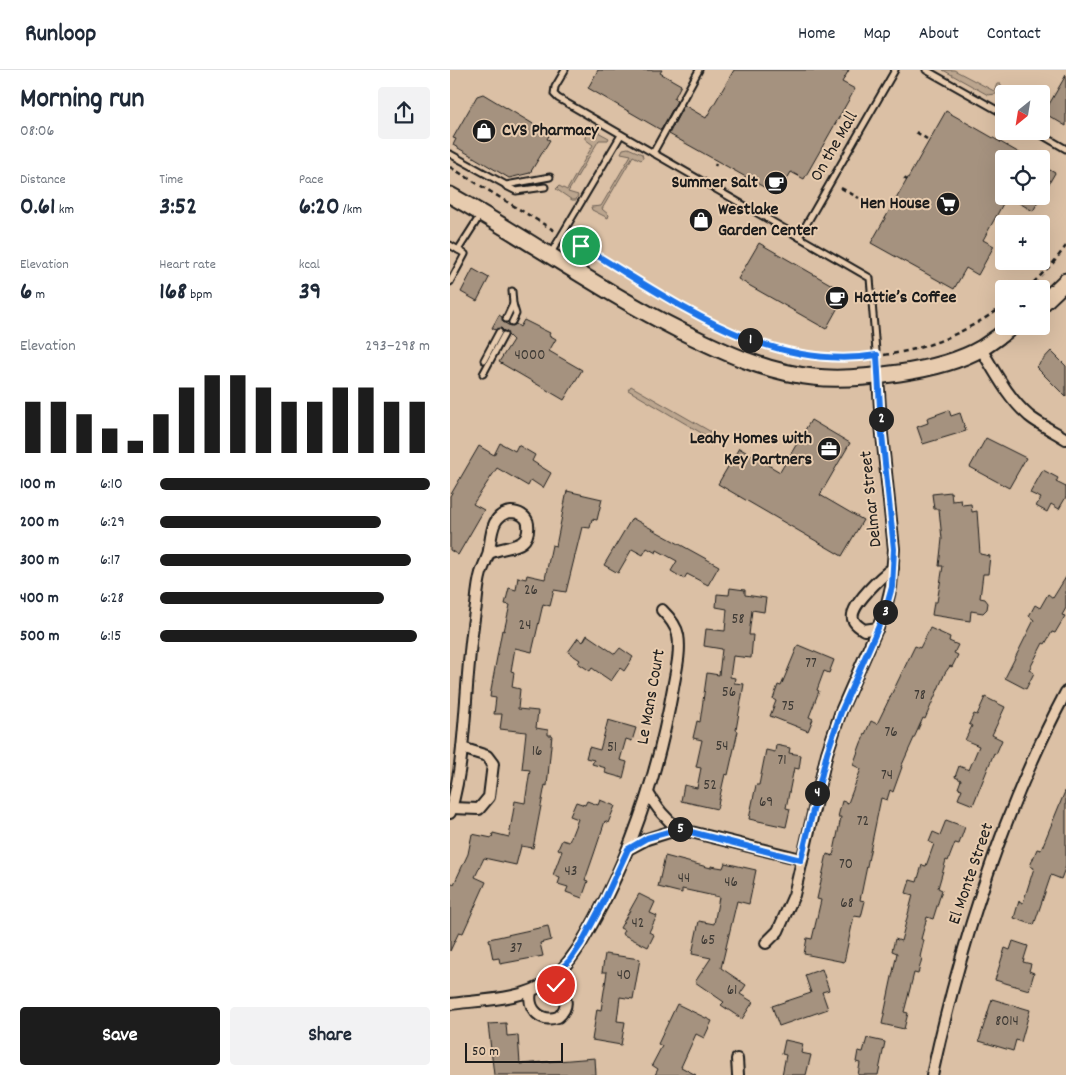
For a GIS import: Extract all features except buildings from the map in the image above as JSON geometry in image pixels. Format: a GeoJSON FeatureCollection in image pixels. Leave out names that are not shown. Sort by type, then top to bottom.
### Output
{"type":"FeatureCollection","features":[{"type":"Feature","properties":{"kind":"street"},"geometry":{"type":"LineString","coordinates":[[451,196],[644,312],[716,349],[755,364],[812,377],[878,376],[913,371],[955,360],[982,348],[1001,335]]}},
{"type":"Feature","properties":{"kind":"street"},"geometry":{"type":"LineString","coordinates":[[1050,296],[1066,281]]}},
{"type":"Feature","properties":{"kind":"street"},"geometry":{"type":"LineString","coordinates":[[982,348],[1003,386],[1021,408],[1039,423],[1066,439]]}},
{"type":"Feature","properties":{"kind":"street","name":"Delmar Street"},"geometry":{"type":"LineString","coordinates":[[801,860],[827,753],[844,705],[878,628],[892,587],[894,549],[881,425],[878,376]]}},
{"type":"Feature","properties":{"kind":"street"},"geometry":{"type":"LineString","coordinates":[[462,748],[487,756],[493,764],[489,797],[479,809],[451,811],[462,748],[472,625],[481,573],[488,554],[493,527],[497,519],[506,513],[514,512],[528,520],[527,536],[523,541],[510,548],[496,549],[488,554]]}},
{"type":"Feature","properties":{"kind":"street","name":"Delmar Street"},"geometry":{"type":"LineString","coordinates":[[878,628],[864,630],[857,625],[852,618],[854,609],[881,577],[893,568]]}},
{"type":"Feature","properties":{"kind":"street","name":"Le Mans Court"},"geometry":{"type":"LineString","coordinates":[[450,1004],[531,992],[548,982],[570,960],[581,944],[603,903],[628,849],[648,793],[668,714],[678,656],[678,635],[671,619],[662,610]]}},
{"type":"Feature","properties":{"kind":"street","name":"El Monte Street"},"geometry":{"type":"LineString","coordinates":[[932,1075],[958,964],[978,900],[1022,786],[1049,724],[1066,692]]}},
{"type":"Feature","properties":{"kind":"street"},"geometry":{"type":"LineString","coordinates":[[648,793],[657,809],[679,829],[801,860],[794,895],[786,917],[778,931],[766,944]]}},
{"type":"Feature","properties":{"kind":"street"},"geometry":{"type":"LineString","coordinates":[[628,849],[647,838],[679,829]]}},
{"type":"Feature","properties":{"kind":"street"},"geometry":{"type":"LineString","coordinates":[[531,992],[530,1004],[534,1011],[548,1019],[558,1017],[566,1005],[565,997],[560,988],[548,982]]}},
{"type":"Feature","properties":{"kind":"street"},"geometry":{"type":"LineString","coordinates":[[737,1059],[738,1075]]}},
{"type":"Feature","properties":{"kind":"lane"},"geometry":{"type":"LineString","coordinates":[[565,70],[555,87],[554,94],[558,98],[799,237]]}},
{"type":"Feature","properties":{"kind":"lane"},"geometry":{"type":"LineString","coordinates":[[652,153],[699,70]]}},
{"type":"Feature","properties":{"kind":"lane","name":"On the Mall"},"geometry":{"type":"LineString","coordinates":[[799,237],[895,70]]}},
{"type":"Feature","properties":{"kind":"lane"},"geometry":{"type":"LineString","coordinates":[[926,70],[995,109]]}},
{"type":"Feature","properties":{"kind":"lane"},"geometry":{"type":"LineString","coordinates":[[549,256],[621,134]]}},
{"type":"Feature","properties":{"kind":"lane"},"geometry":{"type":"LineString","coordinates":[[1050,140],[1066,149]]}},
{"type":"Feature","properties":{"kind":"lane"},"geometry":{"type":"LineString","coordinates":[[450,154],[516,191],[545,187]]}},
{"type":"Feature","properties":{"kind":"lane"},"geometry":{"type":"LineString","coordinates":[[506,185],[550,177]]}},
{"type":"Feature","properties":{"kind":"lane"},"geometry":{"type":"LineString","coordinates":[[458,250],[481,213]]}},
{"type":"Feature","properties":{"kind":"lane","name":"Delmar Street"},"geometry":{"type":"LineString","coordinates":[[799,237],[870,278],[878,376]]}},
{"type":"Feature","properties":{"kind":"lane"},"geometry":{"type":"LineString","coordinates":[[450,245],[465,254],[450,282]]}},
{"type":"Feature","properties":{"kind":"lane"},"geometry":{"type":"LineString","coordinates":[[512,291],[516,314],[512,322]]}},
{"type":"Feature","properties":{"kind":"lane"},"geometry":{"type":"LineString","coordinates":[[506,319],[513,304]]}},
{"type":"Feature","properties":{"kind":"lane"},"geometry":{"type":"LineString","coordinates":[[483,374],[502,333],[484,360]]}},
{"type":"Feature","properties":{"kind":"path"},"geometry":{"type":"LineString","coordinates":[[916,132],[927,139]]}},
{"type":"Feature","properties":{"kind":"path"},"geometry":{"type":"LineString","coordinates":[[450,167],[724,330],[757,343],[792,352],[824,357],[862,358],[936,344],[980,322],[995,312]]}},
{"type":"Feature","properties":{"kind":"path"},"geometry":{"type":"LineString","coordinates":[[841,188],[859,198]]}},
{"type":"Feature","properties":{"kind":"path"},"geometry":{"type":"LineString","coordinates":[[1036,280],[1066,246]]}},
{"type":"Feature","properties":{"kind":"shaded area"},"geometry":{"type":"Polygon","coordinates":[[[943,70],[954,70],[994,91],[995,89],[995,94],[988,95],[943,70]]]}},
{"type":"Feature","properties":{"kind":"shaded area"},"geometry":{"type":"Polygon","coordinates":[[[596,131],[609,138],[608,140],[599,140],[568,192],[578,195],[576,200],[572,200],[556,189],[559,186],[567,190],[593,145],[585,137],[591,132],[596,131]]]}},
{"type":"Feature","properties":{"kind":"shaded area"},"geometry":{"type":"Polygon","coordinates":[[[628,148],[642,154],[643,158],[641,160],[633,156],[602,209],[609,215],[608,218],[592,210],[591,207],[601,206],[631,155],[621,153],[623,149],[628,148]]]}},
{"type":"Feature","properties":{"kind":"shaded area"},"geometry":{"type":"Polygon","coordinates":[[[631,386],[713,433],[710,438],[628,390],[631,386]]]}},
{"type":"Feature","properties":{"kind":"place","name":"CVS Pharmacy"},"geometry":{"type":"Point","coordinates":[484,131]}},
{"type":"Feature","properties":{"kind":"place","name":"Summer Salt"},"geometry":{"type":"Point","coordinates":[776,183]}},
{"type":"Feature","properties":{"kind":"place","name":"Hen House"},"geometry":{"type":"Point","coordinates":[948,204]}},
{"type":"Feature","properties":{"kind":"place","name":"Westlake Garden Center"},"geometry":{"type":"Point","coordinates":[701,220]}},
{"type":"Feature","properties":{"kind":"place","name":"Hattie’s Coffee"},"geometry":{"type":"Point","coordinates":[837,298]}},
{"type":"Feature","properties":{"kind":"place","name":"Leahy Homes with Key Partners"},"geometry":{"type":"Point","coordinates":[829,449]}},
{"type":"Feature","properties":{"kind":"route"},"geometry":{"type":"LineString","coordinates":[[556,985],[548,982],[570,960],[581,944],[603,903],[628,849],[647,838],[679,829],[801,860],[827,753],[849,692],[885,612],[892,587],[894,549],[881,425],[877,355],[862,358],[824,357],[792,352],[757,343],[724,330],[581,246]]}}]}
